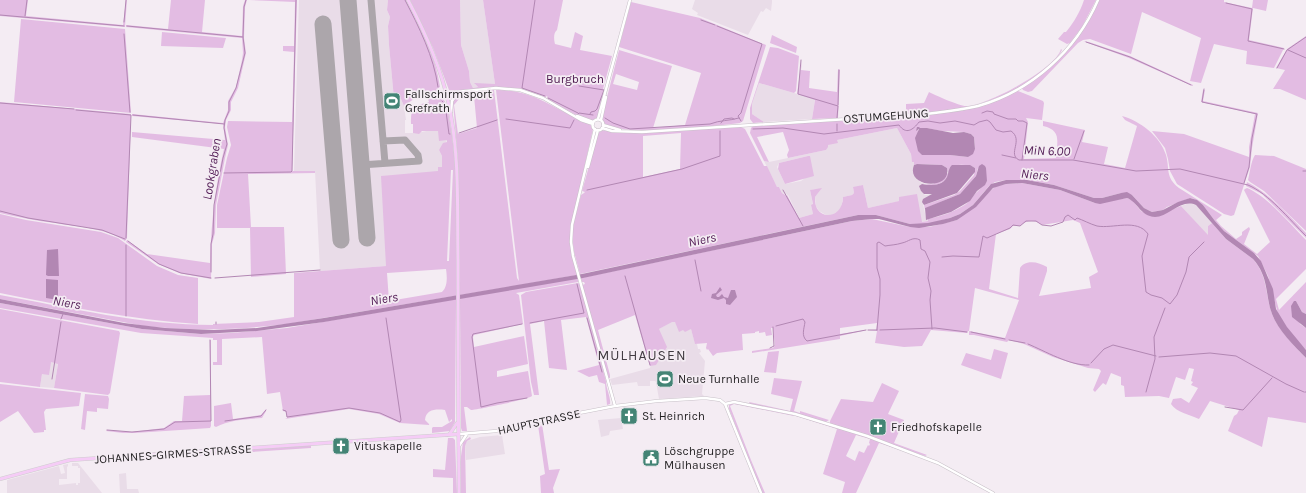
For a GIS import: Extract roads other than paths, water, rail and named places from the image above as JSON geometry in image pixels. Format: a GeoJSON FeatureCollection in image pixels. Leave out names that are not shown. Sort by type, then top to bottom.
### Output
{"type":"FeatureCollection","features":[{"type":"Feature","properties":{"kind":"main road"},"geometry":{"type":"LineString","coordinates":[[408,0],[427,39],[447,95],[451,113],[457,162],[459,493]]}},
{"type":"Feature","properties":{"kind":"main road"},"geometry":{"type":"LineString","coordinates":[[449,435],[458,421]]}},
{"type":"Feature","properties":{"kind":"main road","name":"HAUPTSTRASSE"},"geometry":{"type":"LineString","coordinates":[[349,441],[458,434]]}},
{"type":"Feature","properties":{"kind":"main road","name":"JOHANNES-GIRMES-STRASSE"},"geometry":{"type":"LineString","coordinates":[[0,479],[70,460],[349,441]]}},
{"type":"Feature","properties":{"kind":"street"},"geometry":{"type":"LineString","coordinates":[[597,129],[603,127],[599,120],[630,0]]}},
{"type":"Feature","properties":{"kind":"street","name":"OSTUMGEHUNG"},"geometry":{"type":"LineString","coordinates":[[603,127],[612,131],[628,132],[926,114],[978,106],[1018,89],[1053,63],[1076,38],[1089,18],[1098,0]]}},
{"type":"Feature","properties":{"kind":"street"},"geometry":{"type":"LineString","coordinates":[[447,95],[496,88],[520,90],[543,98],[573,115],[593,123],[597,129],[572,224],[571,242],[580,283],[615,406]]}},
{"type":"Feature","properties":{"kind":"street"},"geometry":{"type":"LineString","coordinates":[[447,95],[456,95],[466,92]]}},
{"type":"Feature","properties":{"kind":"street"},"geometry":{"type":"LineString","coordinates":[[451,113],[452,103],[456,95]]}},
{"type":"Feature","properties":{"kind":"street"},"geometry":{"type":"LineString","coordinates":[[593,123],[599,120]]}},
{"type":"Feature","properties":{"kind":"street","name":"HAUPTSTRASSE"},"geometry":{"type":"LineString","coordinates":[[458,434],[509,430],[548,419],[615,406],[660,400],[701,398],[720,400],[725,404],[734,402],[795,414],[858,433],[938,463],[993,493]]}},
{"type":"Feature","properties":{"kind":"street"},"geometry":{"type":"LineString","coordinates":[[725,404],[761,493]]}},
{"type":"Feature","properties":{"kind":"street"},"geometry":{"type":"LineString","coordinates":[[458,447],[468,434]]}},
{"type":"Feature","properties":{"kind":"waterway"},"geometry":{"type":"LineString","coordinates":[[25,16],[27,0]]}},
{"type":"Feature","properties":{"kind":"waterway"},"geometry":{"type":"LineString","coordinates":[[124,22],[126,0]]}},
{"type":"Feature","properties":{"kind":"waterway","name":"Lookgraben"},"geometry":{"type":"LineString","coordinates":[[211,272],[211,244],[213,234],[214,205],[227,144],[224,128],[225,120],[229,111],[229,102],[236,88],[245,53],[243,37],[244,7],[246,0]]}},
{"type":"Feature","properties":{"kind":"waterway"},"geometry":{"type":"LineString","coordinates":[[224,173],[292,171],[296,0]]}},
{"type":"Feature","properties":{"kind":"waterway"},"geometry":{"type":"LineString","coordinates":[[405,0],[421,31],[433,65],[438,87]]}},
{"type":"Feature","properties":{"kind":"waterway"},"geometry":{"type":"LineString","coordinates":[[535,0],[522,88],[545,96]]}},
{"type":"Feature","properties":{"kind":"waterway"},"geometry":{"type":"LineString","coordinates":[[1226,3],[1252,9],[1248,41],[1284,49]]}},
{"type":"Feature","properties":{"kind":"waterway"},"geometry":{"type":"LineString","coordinates":[[0,15],[124,26]]}},
{"type":"Feature","properties":{"kind":"waterway"},"geometry":{"type":"LineString","coordinates":[[701,20],[715,25]]}},
{"type":"Feature","properties":{"kind":"waterway"},"geometry":{"type":"LineString","coordinates":[[127,26],[243,37]]}},
{"type":"Feature","properties":{"kind":"waterway"},"geometry":{"type":"LineString","coordinates":[[717,26],[762,44],[741,113],[738,116],[741,121]]}},
{"type":"Feature","properties":{"kind":"waterway"},"geometry":{"type":"LineString","coordinates":[[124,34],[130,112]]}},
{"type":"Feature","properties":{"kind":"waterway"},"geometry":{"type":"LineString","coordinates":[[1277,68],[1287,50],[1306,37]]}},
{"type":"Feature","properties":{"kind":"waterway"},"geometry":{"type":"LineString","coordinates":[[1086,42],[1130,57],[1191,85]]}},
{"type":"Feature","properties":{"kind":"waterway"},"geometry":{"type":"LineString","coordinates":[[1288,50],[1306,58]]}},
{"type":"Feature","properties":{"kind":"waterway"},"geometry":{"type":"LineString","coordinates":[[801,60],[798,94],[838,106],[837,118]]}},
{"type":"Feature","properties":{"kind":"waterway"},"geometry":{"type":"LineString","coordinates":[[838,105],[839,70]]}},
{"type":"Feature","properties":{"kind":"waterway"},"geometry":{"type":"LineString","coordinates":[[579,86],[604,90],[597,109],[590,114]]}},
{"type":"Feature","properties":{"kind":"waterway"},"geometry":{"type":"LineString","coordinates":[[1204,89],[1202,102],[1257,114],[1252,138],[1249,167],[1244,183]]}},
{"type":"Feature","properties":{"kind":"waterway"},"geometry":{"type":"LineString","coordinates":[[548,98],[578,113]]}},
{"type":"Feature","properties":{"kind":"waterway"},"geometry":{"type":"LineString","coordinates":[[442,101],[445,104],[450,134]]}},
{"type":"Feature","properties":{"kind":"waterway"},"geometry":{"type":"LineString","coordinates":[[0,103],[74,109]]}},
{"type":"Feature","properties":{"kind":"waterway"},"geometry":{"type":"LineString","coordinates":[[76,110],[131,115],[126,238]]}},
{"type":"Feature","properties":{"kind":"waterway","name":"Niers"},"geometry":{"type":"LineString","coordinates":[[982,113],[987,111],[993,112],[994,114],[1008,119],[1016,119],[1027,123],[1022,160]]}},
{"type":"Feature","properties":{"kind":"waterway"},"geometry":{"type":"LineString","coordinates":[[577,115],[579,113],[593,115]]}},
{"type":"Feature","properties":{"kind":"waterway"},"geometry":{"type":"LineString","coordinates":[[133,115],[224,124]]}},
{"type":"Feature","properties":{"kind":"waterway"},"geometry":{"type":"LineString","coordinates":[[605,118],[613,123],[630,129],[710,124],[739,118]]}},
{"type":"Feature","properties":{"kind":"waterway"},"geometry":{"type":"LineString","coordinates":[[506,119],[570,128],[574,120]]}},
{"type":"Feature","properties":{"kind":"waterway"},"geometry":{"type":"LineString","coordinates":[[721,123],[724,119],[734,119]]}},
{"type":"Feature","properties":{"kind":"waterway"},"geometry":{"type":"LineString","coordinates":[[459,133],[497,120]]}},
{"type":"Feature","properties":{"kind":"waterway","name":"MiN 6.00"},"geometry":{"type":"LineString","coordinates":[[753,129],[783,128],[824,134],[899,125],[907,131],[912,129],[919,122],[928,121],[940,123],[955,121],[974,125],[987,120],[996,130],[1003,132],[1011,131],[1015,135],[1015,154],[1019,160],[1073,160],[1136,171],[1180,169],[1248,185],[1264,194],[1306,236]]}},
{"type":"Feature","properties":{"kind":"waterway"},"geometry":{"type":"LineString","coordinates":[[837,124],[837,131]]}},
{"type":"Feature","properties":{"kind":"waterway"},"geometry":{"type":"LineString","coordinates":[[587,190],[682,169],[720,156],[720,131]]}},
{"type":"Feature","properties":{"kind":"waterway"},"geometry":{"type":"LineString","coordinates":[[1074,159],[1084,131]]}},
{"type":"Feature","properties":{"kind":"waterway"},"geometry":{"type":"LineString","coordinates":[[1002,155],[1016,158]]}},
{"type":"Feature","properties":{"kind":"waterway"},"geometry":{"type":"LineString","coordinates":[[783,190],[803,226]]}},
{"type":"Feature","properties":{"kind":"waterway"},"geometry":{"type":"LineString","coordinates":[[0,211],[28,218],[102,230],[125,239]]}},
{"type":"Feature","properties":{"kind":"waterway"},"geometry":{"type":"LineString","coordinates":[[942,257],[979,257],[983,236],[987,238],[1010,228],[1013,225],[1020,226],[1026,221],[1036,221],[1042,225],[1051,226],[1063,222],[1065,217],[1068,215],[1075,220],[1077,218],[1103,227],[1124,225],[1138,226],[1148,234],[1142,256],[1146,292],[1162,298],[1170,304],[1177,295],[1186,272],[1189,257],[1204,242]]}},
{"type":"Feature","properties":{"kind":"waterway"},"geometry":{"type":"LineString","coordinates":[[877,330],[880,295],[880,279],[877,268],[877,243],[879,242],[885,246],[900,244],[915,239],[920,240],[921,249],[925,251],[930,262],[928,278],[931,291],[930,300],[932,329]]}},
{"type":"Feature","properties":{"kind":"waterway"},"geometry":{"type":"LineString","coordinates":[[128,241],[159,264],[181,273],[211,278]]}},
{"type":"Feature","properties":{"kind":"waterway"},"geometry":{"type":"LineString","coordinates":[[126,245],[126,316]]}},
{"type":"Feature","properties":{"kind":"waterway"},"geometry":{"type":"LineString","coordinates":[[695,260],[701,291]]}},
{"type":"Feature","properties":{"kind":"waterway"},"geometry":{"type":"LineString","coordinates":[[215,278],[320,270]]}},
{"type":"Feature","properties":{"kind":"waterway"},"geometry":{"type":"LineString","coordinates":[[625,276],[650,365]]}},
{"type":"Feature","properties":{"kind":"waterway"},"geometry":{"type":"LineString","coordinates":[[530,323],[584,313],[577,284]]}},
{"type":"Feature","properties":{"kind":"waterway"},"geometry":{"type":"LineString","coordinates":[[1146,392],[1155,359],[1154,337],[1165,308]]}},
{"type":"Feature","properties":{"kind":"waterway","name":"Niers"},"geometry":{"type":"LineString","coordinates":[[61,319],[63,314]]}},
{"type":"Feature","properties":{"kind":"waterway"},"geometry":{"type":"LineString","coordinates":[[283,410],[286,411],[287,417],[349,408],[380,413],[400,422],[401,420],[386,318]]}},
{"type":"Feature","properties":{"kind":"waterway"},"geometry":{"type":"LineString","coordinates":[[587,318],[602,372]]}},
{"type":"Feature","properties":{"kind":"waterway"},"geometry":{"type":"LineString","coordinates":[[776,326],[803,319],[805,322],[803,335],[807,341],[866,330]]}},
{"type":"Feature","properties":{"kind":"waterway"},"geometry":{"type":"LineString","coordinates":[[52,379],[61,322]]}},
{"type":"Feature","properties":{"kind":"waterway"},"geometry":{"type":"LineString","coordinates":[[522,324],[473,334],[472,337],[481,407],[527,398]]}},
{"type":"Feature","properties":{"kind":"waterway"},"geometry":{"type":"LineString","coordinates":[[770,348],[774,346],[773,327]]}},
{"type":"Feature","properties":{"kind":"waterway"},"geometry":{"type":"LineString","coordinates":[[880,330],[935,328],[967,332]]}},
{"type":"Feature","properties":{"kind":"waterway"},"geometry":{"type":"LineString","coordinates":[[868,330],[877,330]]}},
{"type":"Feature","properties":{"kind":"waterway"},"geometry":{"type":"LineString","coordinates":[[971,332],[1005,339]]}},
{"type":"Feature","properties":{"kind":"waterway"},"geometry":{"type":"LineString","coordinates":[[107,430],[132,432],[164,429],[175,422],[211,421],[210,340]]}},
{"type":"Feature","properties":{"kind":"waterway"},"geometry":{"type":"LineString","coordinates":[[1009,340],[1025,343]]}},
{"type":"Feature","properties":{"kind":"waterway"},"geometry":{"type":"LineString","coordinates":[[1028,344],[1066,361],[1089,365]]}},
{"type":"Feature","properties":{"kind":"waterway"},"geometry":{"type":"LineString","coordinates":[[1091,363],[1104,349],[1113,345],[1156,356]]}},
{"type":"Feature","properties":{"kind":"waterway"},"geometry":{"type":"LineString","coordinates":[[1159,357],[1210,353],[1236,356],[1286,384],[1304,392]]}},
{"type":"Feature","properties":{"kind":"waterway"},"geometry":{"type":"LineString","coordinates":[[1225,407],[1243,410],[1272,378]]}},
{"type":"Feature","properties":{"kind":"waterway"},"geometry":{"type":"LineString","coordinates":[[225,421],[261,416],[266,410]]}},
{"type":"Feature","properties":{"kind":"place","name":"Fallschirmsport Grefrath"},"geometry":{"type":"Point","coordinates":[392,101]}},
{"type":"Feature","properties":{"kind":"place","name":"Neue Turnhalle"},"geometry":{"type":"Point","coordinates":[665,379]}},
{"type":"Feature","properties":{"kind":"place","name":"St. Heinrich"},"geometry":{"type":"Point","coordinates":[629,416]}},
{"type":"Feature","properties":{"kind":"place","name":"Friedhofskapelle"},"geometry":{"type":"Point","coordinates":[878,427]}},
{"type":"Feature","properties":{"kind":"place","name":"Vituskapelle"},"geometry":{"type":"Point","coordinates":[341,446]}},
{"type":"Feature","properties":{"kind":"place","name":"Löschgruppe Mülhausen"},"geometry":{"type":"Point","coordinates":[651,458]}},
{"type":"Feature","properties":{"kind":"district","name":"MÜLHAUSEN"},"geometry":{"type":"Point","coordinates":[642,355]}},
{"type":"Feature","properties":{"kind":"park label","name":"Burgbruch"},"geometry":{"type":"Point","coordinates":[575,79]}}]}
